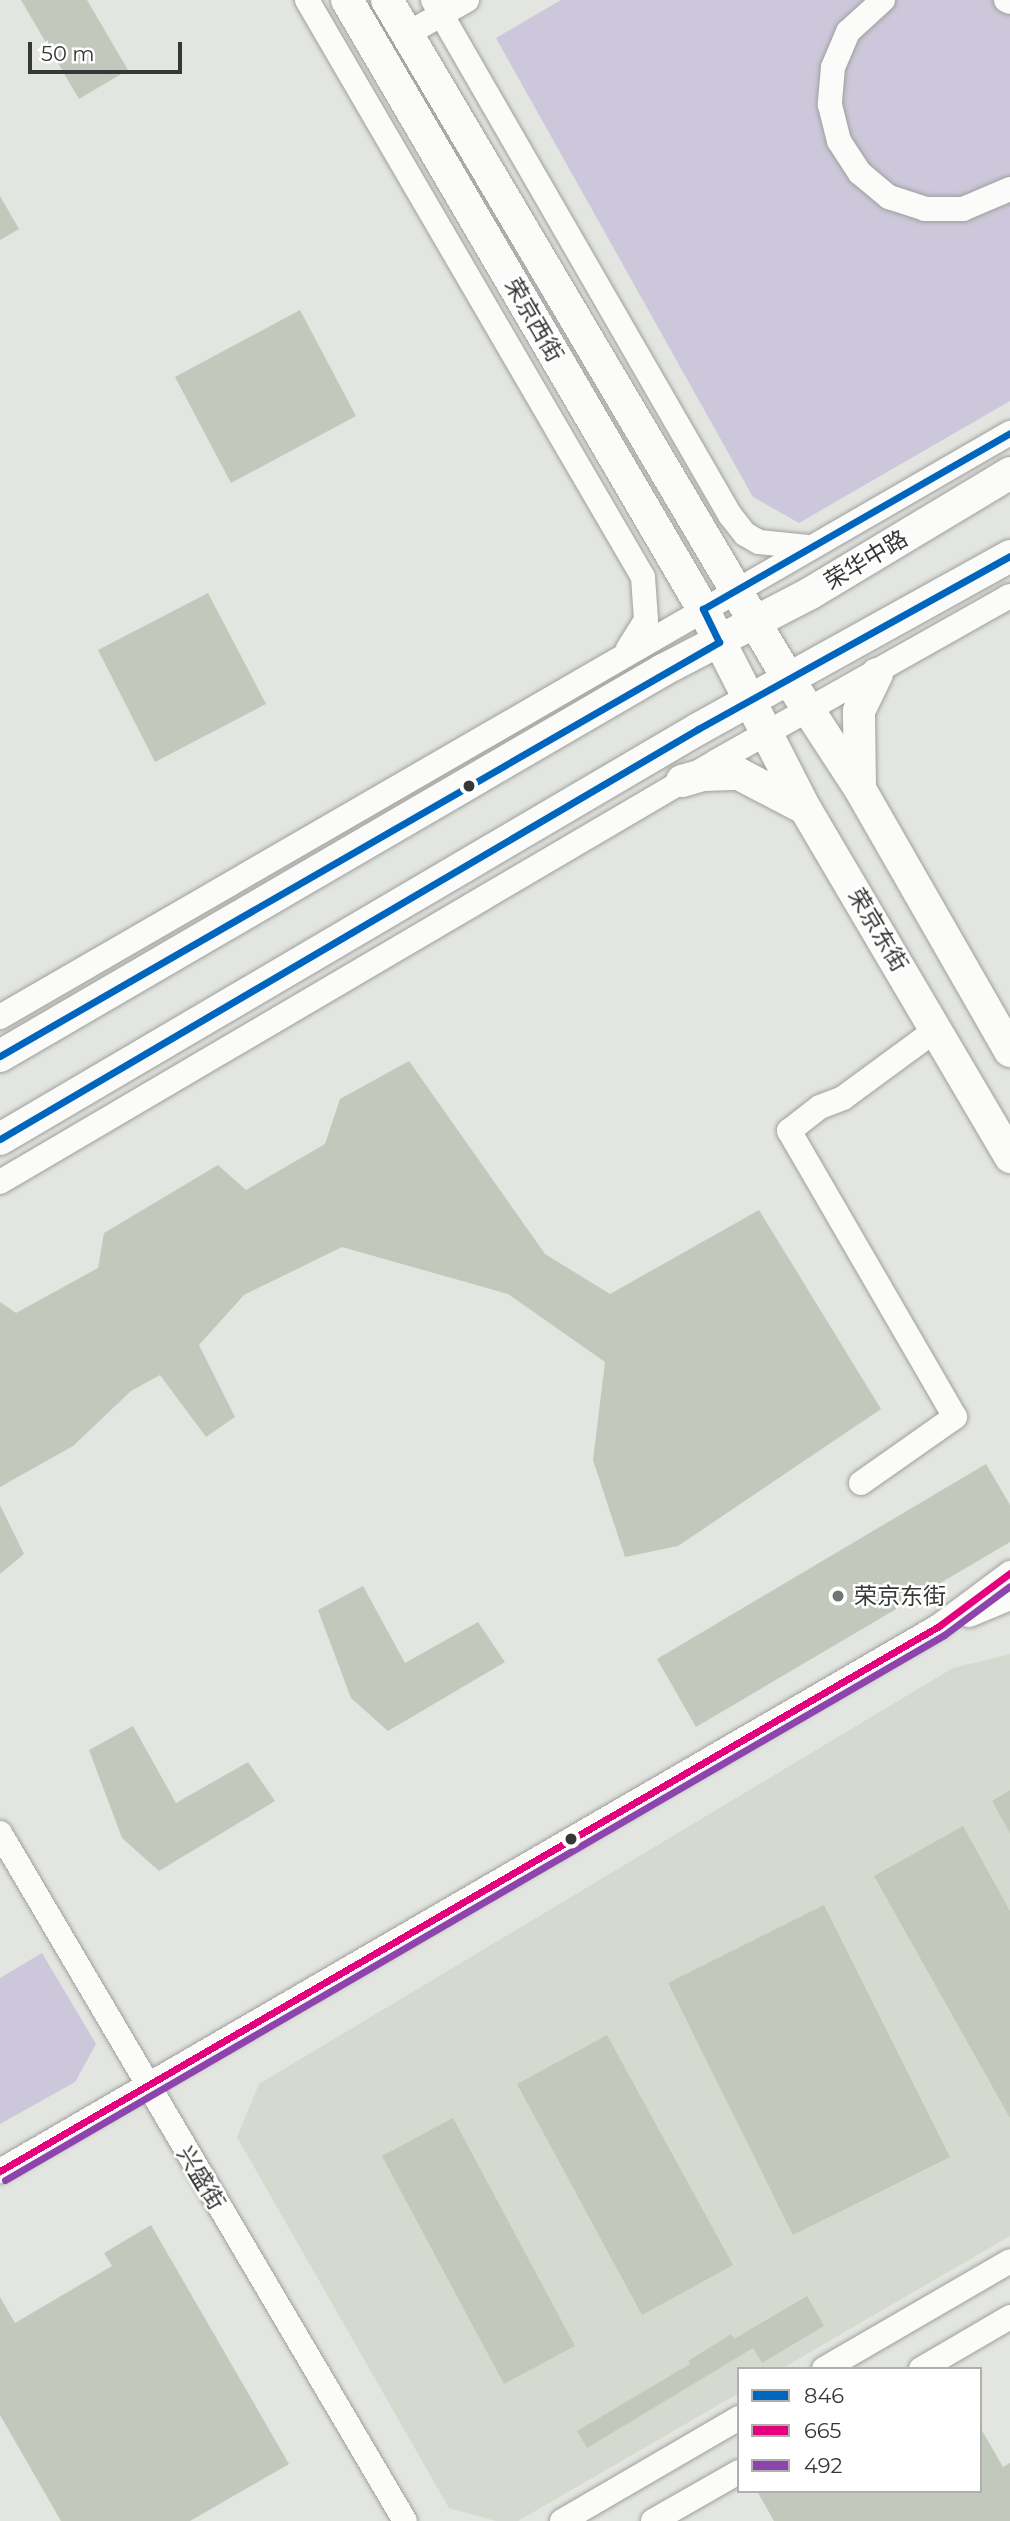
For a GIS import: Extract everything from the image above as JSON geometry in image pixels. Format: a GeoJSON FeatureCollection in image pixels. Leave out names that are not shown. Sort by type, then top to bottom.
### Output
{"type":"FeatureCollection","features":[{"type":"Feature","properties":{"kind":"main road","name":"荣京西街"},"geometry":{"type":"LineString","coordinates":[[347,0],[703,608],[750,702]]}},
{"type":"Feature","properties":{"kind":"main road","name":"荣京西街"},"geometry":{"type":"LineString","coordinates":[[387,0],[789,680]]}},
{"type":"Feature","properties":{"kind":"main road","name":"荣华中路"},"geometry":{"type":"LineString","coordinates":[[0,1056],[756,623],[1010,473]]}},
{"type":"Feature","properties":{"kind":"main road"},"geometry":{"type":"LineString","coordinates":[[0,1139],[394,907],[1010,556]]}},
{"type":"Feature","properties":{"kind":"main road"},"geometry":{"type":"LineString","coordinates":[[860,789],[859,711],[877,674]]}},
{"type":"Feature","properties":{"kind":"main road"},"geometry":{"type":"LineString","coordinates":[[789,680],[860,789],[1010,1051]]}},
{"type":"Feature","properties":{"kind":"main road","name":"荣京东街"},"geometry":{"type":"LineString","coordinates":[[750,702],[806,810],[1010,1157]]}},
{"type":"Feature","properties":{"kind":"main road"},"geometry":{"type":"LineString","coordinates":[[682,781],[703,775],[739,774],[806,810]]}},
{"type":"Feature","properties":{"kind":"street"},"geometry":{"type":"LineString","coordinates":[[307,0],[643,578],[646,620],[625,654]]}},
{"type":"Feature","properties":{"kind":"street"},"geometry":{"type":"LineString","coordinates":[[407,34],[437,8],[467,0]]}},
{"type":"Feature","properties":{"kind":"street"},"geometry":{"type":"LineString","coordinates":[[883,0],[848,32],[833,67],[830,105],[839,141],[860,173],[889,197],[925,209],[963,209],[1010,189]]}},
{"type":"Feature","properties":{"kind":"street"},"geometry":{"type":"LineString","coordinates":[[437,8],[730,515],[745,534],[759,542],[812,546]]}},
{"type":"Feature","properties":{"kind":"street"},"geometry":{"type":"LineString","coordinates":[[0,1017],[703,608],[1006,437]]}},
{"type":"Feature","properties":{"kind":"street"},"geometry":{"type":"LineString","coordinates":[[0,1182],[682,781],[768,736],[1010,596]]}},
{"type":"Feature","properties":{"kind":"street"},"geometry":{"type":"LineString","coordinates":[[394,907],[485,896]]}},
{"type":"Feature","properties":{"kind":"street"},"geometry":{"type":"LineString","coordinates":[[861,1483],[955,1417],[789,1131],[820,1107],[843,1098],[937,1029]]}},
{"type":"Feature","properties":{"kind":"street"},"geometry":{"type":"LineString","coordinates":[[0,2171],[939,1626],[1010,1573]]}},
{"type":"Feature","properties":{"kind":"street"},"geometry":{"type":"LineString","coordinates":[[939,1626],[1010,1598]]}},
{"type":"Feature","properties":{"kind":"street","name":"兴盛街"},"geometry":{"type":"LineString","coordinates":[[0,1833],[146,2087],[405,2521]]}},
{"type":"Feature","properties":{"kind":"street"},"geometry":{"type":"LineString","coordinates":[[827,2367],[1010,2261]]}},
{"type":"Feature","properties":{"kind":"street"},"geometry":{"type":"LineString","coordinates":[[924,2367],[1010,2317]]}},
{"type":"Feature","properties":{"kind":"street"},"geometry":{"type":"LineString","coordinates":[[562,2521],[737,2419]]}},
{"type":"Feature","properties":{"kind":"street"},"geometry":{"type":"LineString","coordinates":[[653,2521],[737,2473]]}},
{"type":"Feature","properties":{"kind":"shaded area"},"geometry":{"type":"Polygon","coordinates":[[[561,0],[1010,0],[1010,401],[799,523],[753,497],[496,38],[561,0]]]}},
{"type":"Feature","properties":{"kind":"shaded area"},"geometry":{"type":"Polygon","coordinates":[[[1010,1654],[1010,2236],[784,2367],[737,2367],[737,2394],[518,2521],[496,2521],[449,2508],[237,2137],[259,2084],[953,1668],[1010,1654]]]}},
{"type":"Feature","properties":{"kind":"shaded area"},"geometry":{"type":"Polygon","coordinates":[[[42,1953],[96,2044],[75,2082],[0,2124],[0,1978],[42,1953]]]}},
{"type":"Feature","properties":{"kind":"building"},"geometry":{"type":"Polygon","coordinates":[[[21,0],[87,0],[128,70],[79,99],[21,0]]]}},
{"type":"Feature","properties":{"kind":"building"},"geometry":{"type":"Polygon","coordinates":[[[0,196],[19,229],[0,240],[0,196]]]}},
{"type":"Feature","properties":{"kind":"building"},"geometry":{"type":"Polygon","coordinates":[[[300,310],[356,416],[231,483],[175,377],[300,310]]]}},
{"type":"Feature","properties":{"kind":"building"},"geometry":{"type":"Polygon","coordinates":[[[208,593],[266,704],[155,762],[98,650],[208,593]]]}},
{"type":"Feature","properties":{"kind":"building"},"geometry":{"type":"Polygon","coordinates":[[[409,1061],[545,1254],[610,1294],[759,1210],[881,1409],[678,1546],[625,1557],[593,1460],[605,1362],[508,1294],[342,1247],[244,1295],[199,1345],[235,1417],[206,1437],[160,1375],[131,1391],[73,1446],[0,1487],[0,1302],[16,1313],[98,1268],[104,1233],[218,1165],[246,1190],[325,1144],[340,1099],[409,1061]]]}},
{"type":"Feature","properties":{"kind":"building","name":"荣京东街"},"geometry":{"type":"Polygon","coordinates":[[[986,1464],[1010,1505],[1010,1542],[696,1727],[657,1659],[986,1464]]]}},
{"type":"Feature","properties":{"kind":"building"},"geometry":{"type":"Polygon","coordinates":[[[0,1505],[24,1554],[0,1574],[0,1505]]]}},
{"type":"Feature","properties":{"kind":"building"},"geometry":{"type":"Polygon","coordinates":[[[363,1586],[405,1663],[478,1622],[505,1662],[388,1731],[351,1698],[318,1610],[363,1586]]]}},
{"type":"Feature","properties":{"kind":"building"},"geometry":{"type":"Polygon","coordinates":[[[133,1726],[176,1803],[248,1762],[275,1801],[159,1871],[122,1838],[89,1750],[133,1726]]]}},
{"type":"Feature","properties":{"kind":"building"},"geometry":{"type":"Polygon","coordinates":[[[1010,1790],[1010,1833],[992,1801],[1010,1790]]]}},
{"type":"Feature","properties":{"kind":"building"},"geometry":{"type":"Polygon","coordinates":[[[963,1826],[1010,1911],[1010,2118],[874,1876],[963,1826]]]}},
{"type":"Feature","properties":{"kind":"building"},"geometry":{"type":"Polygon","coordinates":[[[824,1905],[950,2157],[793,2235],[668,1983],[824,1905]]]}},
{"type":"Feature","properties":{"kind":"building"},"geometry":{"type":"Polygon","coordinates":[[[607,2035],[733,2265],[642,2315],[517,2084],[607,2035]]]}},
{"type":"Feature","properties":{"kind":"building"},"geometry":{"type":"Polygon","coordinates":[[[453,2118],[575,2346],[504,2384],[382,2156],[453,2118]]]}},
{"type":"Feature","properties":{"kind":"building"},"geometry":{"type":"Polygon","coordinates":[[[151,2225],[289,2464],[190,2521],[61,2521],[0,2415],[0,2297],[15,2323],[112,2266],[104,2253],[151,2225]]]}},
{"type":"Feature","properties":{"kind":"building"},"geometry":{"type":"Polygon","coordinates":[[[807,2296],[824,2326],[762,2363],[753,2348],[587,2448],[577,2431],[690,2364],[688,2361],[731,2334],[734,2339],[807,2296]]]}},
{"type":"Feature","properties":{"kind":"building"},"geometry":{"type":"Polygon","coordinates":[[[982,2430],[1003,2467],[1010,2463],[1010,2521],[774,2521],[758,2493],[982,2493],[982,2430]]]}},
{"type":"Feature","properties":{"kind":"transit line","name":"846"},"geometry":{"type":"LineString","coordinates":[[0,1056],[719,642],[703,609],[1010,433]]}},
{"type":"Feature","properties":{"kind":"transit line","name":"846"},"geometry":{"type":"LineString","coordinates":[[0,1139],[698,729],[1010,556]]}},
{"type":"Feature","properties":{"kind":"transit line","name":"665"},"geometry":{"type":"LineString","coordinates":[[0,2171],[939,1626],[1010,1573]]}},
{"type":"Feature","properties":{"kind":"transit line","name":"492"},"geometry":{"type":"LineString","coordinates":[[5,2180],[944,1635],[1010,1586]]}},
{"type":"Feature","properties":{"kind":"place","name":"荣京东街"},"geometry":{"type":"Point","coordinates":[838,1596]}}]}
